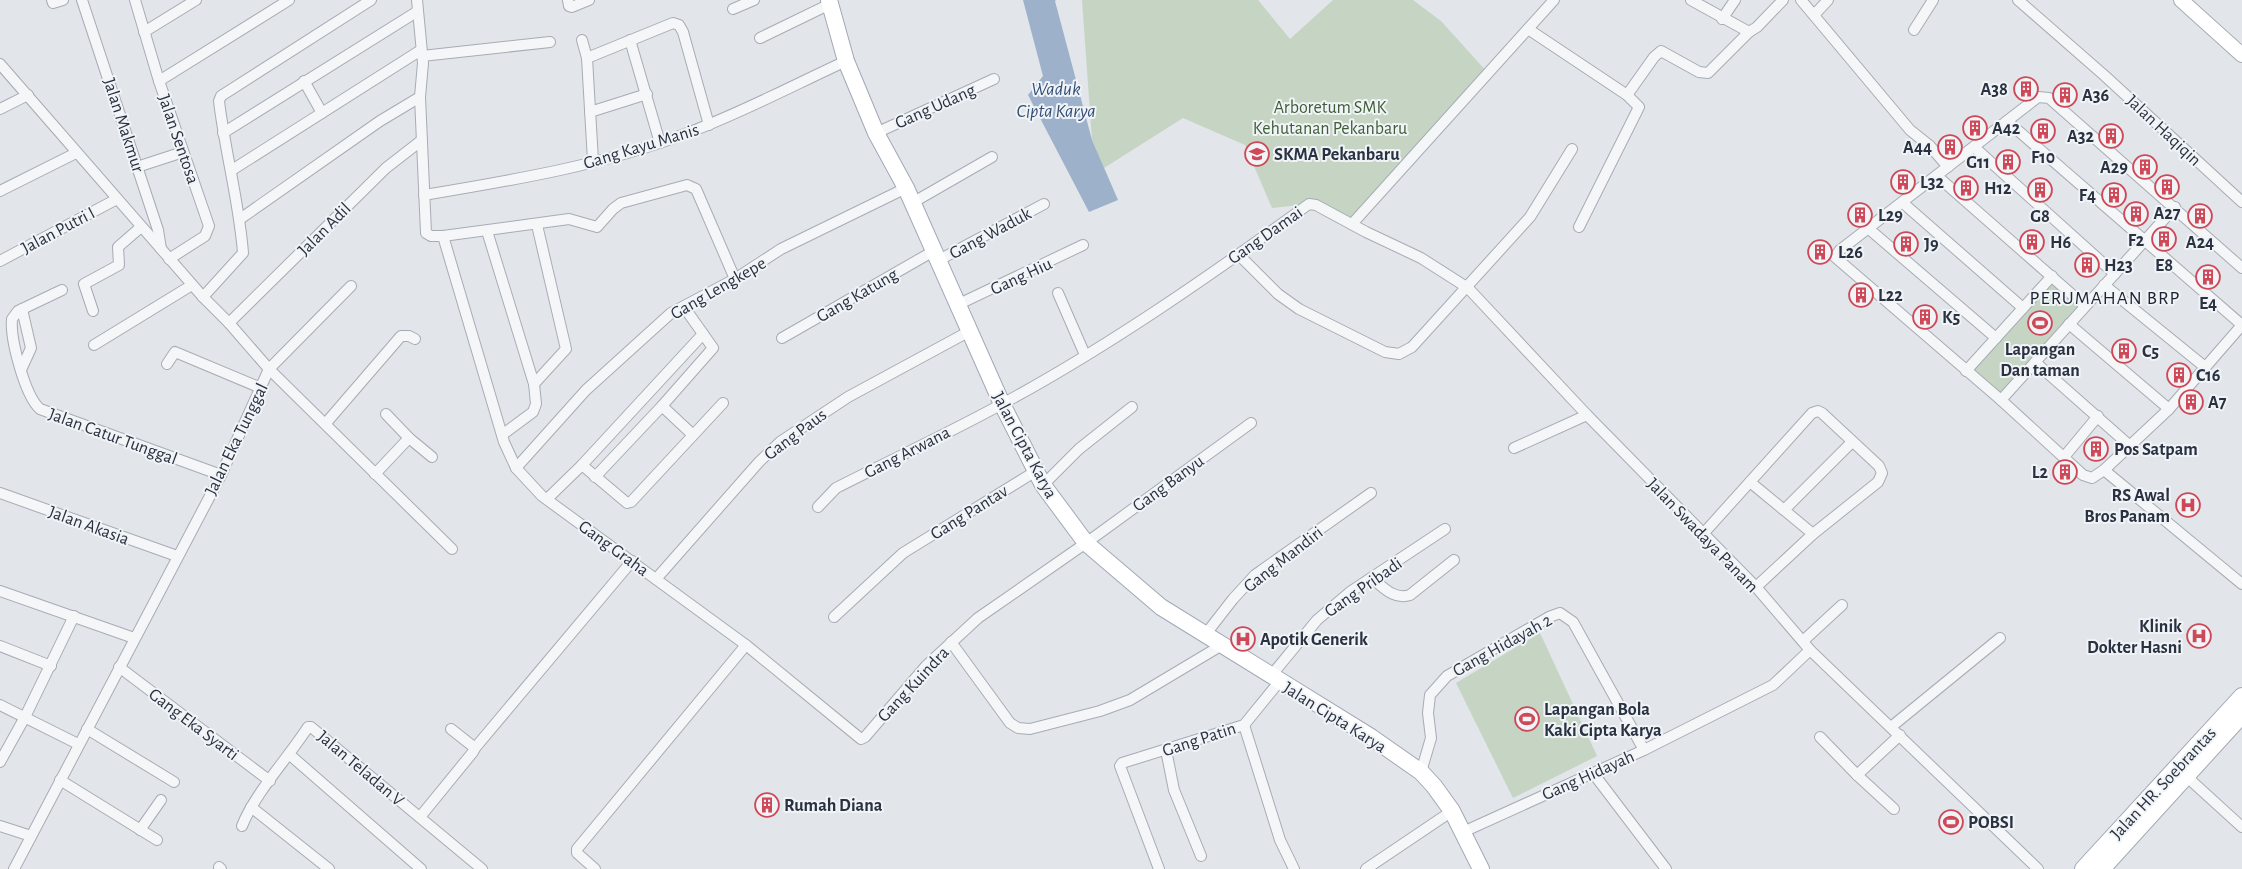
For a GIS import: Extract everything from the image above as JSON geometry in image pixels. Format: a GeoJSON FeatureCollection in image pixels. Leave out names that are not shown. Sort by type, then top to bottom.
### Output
{"type":"FeatureCollection","features":[{"type":"Feature","properties":{"kind":"main road"},"geometry":{"type":"LineString","coordinates":[[2180,0],[2242,55]]}},
{"type":"Feature","properties":{"kind":"main road","name":"Jalan Cipta Karya"},"geometry":{"type":"LineString","coordinates":[[830,2],[846,61],[876,133],[909,195],[968,332],[1002,404],[1039,478],[1086,543],[1160,607],[1371,737],[1421,772],[1452,811],[1481,869]]}},
{"type":"Feature","properties":{"kind":"main road","name":"Jalan HR. Soebrantas"},"geometry":{"type":"LineString","coordinates":[[2102,869],[2186,776],[2241,705]]}},
{"type":"Feature","properties":{"kind":"main road","name":"Jalan HR. Soebrantas"},"geometry":{"type":"LineString","coordinates":[[2083,869],[2241,705]]}},
{"type":"Feature","properties":{"kind":"street"},"geometry":{"type":"LineString","coordinates":[[52,0],[53,3],[63,0]]}},
{"type":"Feature","properties":{"kind":"street","name":"Jalan Makmur"},"geometry":{"type":"LineString","coordinates":[[82,0],[158,230],[161,250]]}},
{"type":"Feature","properties":{"kind":"street","name":"Jalan Sentosa"},"geometry":{"type":"LineString","coordinates":[[136,0],[159,81],[209,226],[209,231],[205,236],[169,259]]}},
{"type":"Feature","properties":{"kind":"street"},"geometry":{"type":"LineString","coordinates":[[144,32],[196,0]]}},
{"type":"Feature","properties":{"kind":"street"},"geometry":{"type":"LineString","coordinates":[[159,81],[289,0]]}},
{"type":"Feature","properties":{"kind":"street"},"geometry":{"type":"LineString","coordinates":[[203,297],[243,253],[240,219],[232,170],[223,133],[219,101],[225,92],[370,0]]}},
{"type":"Feature","properties":{"kind":"street"},"geometry":{"type":"LineString","coordinates":[[568,0],[569,6],[572,7],[589,0]]}},
{"type":"Feature","properties":{"kind":"street"},"geometry":{"type":"LineString","coordinates":[[733,9],[754,0]]}},
{"type":"Feature","properties":{"kind":"street"},"geometry":{"type":"LineString","coordinates":[[1352,224],[1554,0]]}},
{"type":"Feature","properties":{"kind":"street"},"geometry":{"type":"LineString","coordinates":[[1691,0],[1722,19],[1749,32]]}},
{"type":"Feature","properties":{"kind":"street"},"geometry":{"type":"LineString","coordinates":[[1722,19],[1735,0]]}},
{"type":"Feature","properties":{"kind":"street"},"geometry":{"type":"LineString","coordinates":[[1627,94],[1654,57],[1662,51],[1699,72],[1708,72],[1749,32],[1757,28],[1783,0]]}},
{"type":"Feature","properties":{"kind":"street"},"geometry":{"type":"LineString","coordinates":[[1801,0],[1910,130],[1930,146],[1948,167]]}},
{"type":"Feature","properties":{"kind":"street"},"geometry":{"type":"LineString","coordinates":[[1814,15],[1828,0]]}},
{"type":"Feature","properties":{"kind":"street"},"geometry":{"type":"LineString","coordinates":[[1914,30],[1933,0]]}},
{"type":"Feature","properties":{"kind":"street","name":"Jalan Haqiqin"},"geometry":{"type":"LineString","coordinates":[[2018,0],[2105,76],[2242,202]]}},
{"type":"Feature","properties":{"kind":"street"},"geometry":{"type":"LineString","coordinates":[[760,38],[830,2]]}},
{"type":"Feature","properties":{"kind":"street"},"geometry":{"type":"LineString","coordinates":[[223,133],[418,5],[422,53],[420,97],[426,232],[431,236],[443,236],[569,219],[597,227],[612,209],[621,203],[692,186],[696,189],[735,279]]}},
{"type":"Feature","properties":{"kind":"street"},"geometry":{"type":"LineString","coordinates":[[587,58],[674,23],[683,32],[709,125]]}},
{"type":"Feature","properties":{"kind":"street"},"geometry":{"type":"LineString","coordinates":[[1528,29],[1627,94],[1639,107],[1579,227]]}},
{"type":"Feature","properties":{"kind":"street"},"geometry":{"type":"LineString","coordinates":[[582,40],[587,58],[593,161]]}},
{"type":"Feature","properties":{"kind":"street"},"geometry":{"type":"LineString","coordinates":[[630,40],[660,143]]}},
{"type":"Feature","properties":{"kind":"street"},"geometry":{"type":"LineString","coordinates":[[232,170],[422,53],[550,42]]}},
{"type":"Feature","properties":{"kind":"street","name":"Gang Kayu Manis"},"geometry":{"type":"LineString","coordinates":[[424,195],[545,175],[660,143],[709,125],[846,61]]}},
{"type":"Feature","properties":{"kind":"street","name":"Jalan Eka Tunggal"},"geometry":{"type":"LineString","coordinates":[[0,65],[161,250],[269,369],[221,475],[14,869]]}},
{"type":"Feature","properties":{"kind":"street","name":"Gang Udang"},"geometry":{"type":"LineString","coordinates":[[876,133],[994,79]]}},
{"type":"Feature","properties":{"kind":"street"},"geometry":{"type":"LineString","coordinates":[[304,81],[322,113]]}},
{"type":"Feature","properties":{"kind":"street"},"geometry":{"type":"LineString","coordinates":[[590,112],[646,94]]}},
{"type":"Feature","properties":{"kind":"street"},"geometry":{"type":"LineString","coordinates":[[0,110],[28,95]]}},
{"type":"Feature","properties":{"kind":"street"},"geometry":{"type":"LineString","coordinates":[[240,219],[380,121],[420,97]]}},
{"type":"Feature","properties":{"kind":"street"},"geometry":{"type":"LineString","coordinates":[[2008,121],[2242,325],[2169,409],[2104,470],[2092,478],[2083,475],[2001,400],[1835,257],[1836,253],[2038,97],[2048,98],[2242,268]]}},
{"type":"Feature","properties":{"kind":"street","name":"Jalan Adil"},"geometry":{"type":"LineString","coordinates":[[229,323],[386,168],[422,140]]}},
{"type":"Feature","properties":{"kind":"street"},"geometry":{"type":"LineString","coordinates":[[1974,148],[2115,274]]}},
{"type":"Feature","properties":{"kind":"street"},"geometry":{"type":"LineString","coordinates":[[1239,255],[1278,294],[1299,309],[1385,352],[1399,354],[1412,347],[1468,288],[1530,217],[1572,149]]}},
{"type":"Feature","properties":{"kind":"street"},"geometry":{"type":"LineString","coordinates":[[138,167],[182,152]]}},
{"type":"Feature","properties":{"kind":"street"},"geometry":{"type":"LineString","coordinates":[[0,191],[76,153]]}},
{"type":"Feature","properties":{"kind":"street","name":"Gang Lengkepe"},"geometry":{"type":"LineString","coordinates":[[516,468],[586,390],[671,312],[684,307],[735,279],[781,250],[992,158]]}},
{"type":"Feature","properties":{"kind":"street"},"geometry":{"type":"LineString","coordinates":[[1937,176],[2085,306]]}},
{"type":"Feature","properties":{"kind":"street","name":"Jalan Putri I"},"geometry":{"type":"LineString","coordinates":[[0,260],[116,199]]}},
{"type":"Feature","properties":{"kind":"street"},"geometry":{"type":"LineString","coordinates":[[1902,203],[2023,308]]}},
{"type":"Feature","properties":{"kind":"street","name":"Gang Waduk"},"geometry":{"type":"LineString","coordinates":[[935,256],[1044,204]]}},
{"type":"Feature","properties":{"kind":"street","name":"Gang Damai"},"geometry":{"type":"LineString","coordinates":[[1002,404],[1085,354],[1239,255],[1309,204],[1316,205],[1352,224]]}},
{"type":"Feature","properties":{"kind":"street"},"geometry":{"type":"LineString","coordinates":[[2001,400],[2174,207]]}},
{"type":"Feature","properties":{"kind":"street"},"geometry":{"type":"LineString","coordinates":[[534,384],[566,350],[537,224]]}},
{"type":"Feature","properties":{"kind":"street","name":"Jalan Swadaya Panam"},"geometry":{"type":"LineString","coordinates":[[1352,224],[1421,258],[1468,288],[1587,415],[1756,587],[1810,650],[2038,869]]}},
{"type":"Feature","properties":{"kind":"street"},"geometry":{"type":"LineString","coordinates":[[93,311],[84,284],[119,265],[118,247],[141,227]]}},
{"type":"Feature","properties":{"kind":"street"},"geometry":{"type":"LineString","coordinates":[[1869,229],[1996,338]]}},
{"type":"Feature","properties":{"kind":"street"},"geometry":{"type":"LineString","coordinates":[[487,231],[534,384],[536,404],[532,412],[502,435]]}},
{"type":"Feature","properties":{"kind":"street","name":"Gang Graha"},"geometry":{"type":"LineString","coordinates":[[443,236],[508,455],[516,468],[547,499],[746,644]]}},
{"type":"Feature","properties":{"kind":"street","name":"Gang Hiu"},"geometry":{"type":"LineString","coordinates":[[957,305],[1083,245]]}},
{"type":"Feature","properties":{"kind":"street","name":"Gang Katung"},"geometry":{"type":"LineString","coordinates":[[782,338],[935,256]]}},
{"type":"Feature","properties":{"kind":"street"},"geometry":{"type":"LineString","coordinates":[[1966,371],[2052,276]]}},
{"type":"Feature","properties":{"kind":"street"},"geometry":{"type":"LineString","coordinates":[[94,345],[192,285]]}},
{"type":"Feature","properties":{"kind":"street"},"geometry":{"type":"LineString","coordinates":[[2104,285],[2206,367]]}},
{"type":"Feature","properties":{"kind":"street"},"geometry":{"type":"LineString","coordinates":[[350,286],[269,369],[452,549]]}},
{"type":"Feature","properties":{"kind":"street"},"geometry":{"type":"LineString","coordinates":[[21,370],[31,348],[22,309],[62,290]]}},
{"type":"Feature","properties":{"kind":"street"},"geometry":{"type":"LineString","coordinates":[[1058,293],[1085,354]]}},
{"type":"Feature","properties":{"kind":"street"},"geometry":{"type":"LineString","coordinates":[[595,477],[662,406],[713,348],[684,307]]}},
{"type":"Feature","properties":{"kind":"street","name":"Jalan Catur Tunggal"},"geometry":{"type":"LineString","coordinates":[[22,309],[12,319],[21,370],[25,388],[40,409],[221,475]]}},
{"type":"Feature","properties":{"kind":"street"},"geometry":{"type":"LineString","coordinates":[[2069,324],[2169,409]]}},
{"type":"Feature","properties":{"kind":"street","name":"Gang Paus"},"geometry":{"type":"LineString","coordinates":[[656,579],[759,462],[780,442],[848,396],[968,332]]}},
{"type":"Feature","properties":{"kind":"street"},"geometry":{"type":"LineString","coordinates":[[547,499],[582,465],[703,334]]}},
{"type":"Feature","properties":{"kind":"street"},"geometry":{"type":"LineString","coordinates":[[326,423],[401,336],[409,336],[415,339]]}},
{"type":"Feature","properties":{"kind":"street"},"geometry":{"type":"LineString","coordinates":[[168,364],[175,352],[261,388]]}},
{"type":"Feature","properties":{"kind":"street"},"geometry":{"type":"LineString","coordinates":[[2035,362],[2129,445]]}},
{"type":"Feature","properties":{"kind":"street"},"geometry":{"type":"LineString","coordinates":[[582,465],[627,503],[631,502],[723,403]]}},
{"type":"Feature","properties":{"kind":"street","name":"Gang Arwana"},"geometry":{"type":"LineString","coordinates":[[818,507],[836,488],[1002,404]]}},
{"type":"Feature","properties":{"kind":"street"},"geometry":{"type":"LineString","coordinates":[[662,406],[693,435]]}},
{"type":"Feature","properties":{"kind":"street","name":"Gang Pantav"},"geometry":{"type":"LineString","coordinates":[[834,617],[903,552],[1039,478],[1132,407]]}},
{"type":"Feature","properties":{"kind":"street"},"geometry":{"type":"LineString","coordinates":[[1703,534],[1812,413],[1818,411],[1822,413],[1879,466],[1882,473],[1878,482],[1813,534],[1756,587]]}},
{"type":"Feature","properties":{"kind":"street"},"geometry":{"type":"LineString","coordinates":[[386,414],[409,438],[432,457]]}},
{"type":"Feature","properties":{"kind":"street"},"geometry":{"type":"LineString","coordinates":[[1514,448],[1587,415]]}},
{"type":"Feature","properties":{"kind":"street"},"geometry":{"type":"LineString","coordinates":[[2064,457],[2098,416]]}},
{"type":"Feature","properties":{"kind":"street","name":"Gang Banyu"},"geometry":{"type":"LineString","coordinates":[[1086,543],[1251,423]]}},
{"type":"Feature","properties":{"kind":"street"},"geometry":{"type":"LineString","coordinates":[[375,474],[409,438]]}},
{"type":"Feature","properties":{"kind":"street"},"geometry":{"type":"LineString","coordinates":[[1784,510],[1852,442]]}},
{"type":"Feature","properties":{"kind":"street"},"geometry":{"type":"LineString","coordinates":[[2104,470],[2242,584]]}},
{"type":"Feature","properties":{"kind":"street"},"geometry":{"type":"LineString","coordinates":[[1750,482],[1813,534]]}},
{"type":"Feature","properties":{"kind":"street","name":"Jalan Akasia"},"geometry":{"type":"LineString","coordinates":[[0,493],[177,556]]}},
{"type":"Feature","properties":{"kind":"street","name":"Gang Mandiri"},"geometry":{"type":"LineString","coordinates":[[1205,636],[1233,599],[1255,575],[1371,493]]}},
{"type":"Feature","properties":{"kind":"street","name":"Gang Pribadi"},"geometry":{"type":"LineString","coordinates":[[1275,679],[1317,620],[1350,592],[1445,529]]}},
{"type":"Feature","properties":{"kind":"street","name":"Gang Kuindra"},"geometry":{"type":"LineString","coordinates":[[746,644],[861,739],[866,737],[926,666],[978,618],[1086,543]]}},
{"type":"Feature","properties":{"kind":"street"},"geometry":{"type":"LineString","coordinates":[[1372,578],[1394,595],[1402,598],[1410,595],[1454,560]]}},
{"type":"Feature","properties":{"kind":"street"},"geometry":{"type":"LineString","coordinates":[[420,817],[475,748],[632,562]]}},
{"type":"Feature","properties":{"kind":"street"},"geometry":{"type":"LineString","coordinates":[[0,591],[134,638]]}},
{"type":"Feature","properties":{"kind":"street"},"geometry":{"type":"LineString","coordinates":[[1803,642],[1842,606]]}},
{"type":"Feature","properties":{"kind":"street","name":"Gang Hidayah 2"},"geometry":{"type":"LineString","coordinates":[[1421,772],[1432,738],[1428,713],[1430,695],[1447,676],[1549,616],[1560,613],[1573,622],[1644,750]]}},
{"type":"Feature","properties":{"kind":"street"},"geometry":{"type":"LineString","coordinates":[[0,762],[25,718],[74,616]]}},
{"type":"Feature","properties":{"kind":"street"},"geometry":{"type":"LineString","coordinates":[[1891,727],[2000,638]]}},
{"type":"Feature","properties":{"kind":"street"},"geometry":{"type":"LineString","coordinates":[[951,642],[1010,723],[1018,728],[1030,729],[1100,711],[1130,700],[1222,646]]}},
{"type":"Feature","properties":{"kind":"street"},"geometry":{"type":"LineString","coordinates":[[595,869],[577,853],[577,849],[746,644]]}},
{"type":"Feature","properties":{"kind":"street"},"geometry":{"type":"LineString","coordinates":[[0,646],[51,666]]}},
{"type":"Feature","properties":{"kind":"street","name":"Gang Hidayah"},"geometry":{"type":"LineString","coordinates":[[1463,832],[1644,750],[1772,685],[1810,650]]}},
{"type":"Feature","properties":{"kind":"street","name":"Gang Eka Syarti"},"geometry":{"type":"LineString","coordinates":[[119,667],[270,781]]}},
{"type":"Feature","properties":{"kind":"street","name":"Gang Patin"},"geometry":{"type":"LineString","coordinates":[[1159,869],[1120,766],[1122,763],[1244,725],[1275,679]]}},
{"type":"Feature","properties":{"kind":"street"},"geometry":{"type":"LineString","coordinates":[[0,705],[78,744]]}},
{"type":"Feature","properties":{"kind":"street"},"geometry":{"type":"LineString","coordinates":[[1244,725],[1280,840],[1294,869]]}},
{"type":"Feature","properties":{"kind":"street","name":"Jalan Teladan V"},"geometry":{"type":"LineString","coordinates":[[242,826],[251,807],[290,755],[308,727],[311,727],[482,869]]}},
{"type":"Feature","properties":{"kind":"street"},"geometry":{"type":"LineString","coordinates":[[87,729],[174,782]]}},
{"type":"Feature","properties":{"kind":"street"},"geometry":{"type":"LineString","coordinates":[[451,729],[475,748]]}},
{"type":"Feature","properties":{"kind":"street"},"geometry":{"type":"LineString","coordinates":[[1857,775],[1900,735]]}},
{"type":"Feature","properties":{"kind":"street"},"geometry":{"type":"LineString","coordinates":[[1820,737],[1894,809]]}},
{"type":"Feature","properties":{"kind":"street"},"geometry":{"type":"LineString","coordinates":[[1166,750],[1174,790],[1201,856]]}},
{"type":"Feature","properties":{"kind":"street"},"geometry":{"type":"LineString","coordinates":[[290,755],[421,869]]}},
{"type":"Feature","properties":{"kind":"street"},"geometry":{"type":"LineString","coordinates":[[1592,773],[1666,869]]}},
{"type":"Feature","properties":{"kind":"street"},"geometry":{"type":"LineString","coordinates":[[2186,776],[2242,827]]}},
{"type":"Feature","properties":{"kind":"street"},"geometry":{"type":"LineString","coordinates":[[60,780],[157,840]]}},
{"type":"Feature","properties":{"kind":"street"},"geometry":{"type":"LineString","coordinates":[[140,830],[161,800]]}},
{"type":"Feature","properties":{"kind":"street"},"geometry":{"type":"LineString","coordinates":[[251,807],[329,869]]}},
{"type":"Feature","properties":{"kind":"street"},"geometry":{"type":"LineString","coordinates":[[1366,869],[1452,811]]}},
{"type":"Feature","properties":{"kind":"street"},"geometry":{"type":"LineString","coordinates":[[0,826],[31,836]]}},
{"type":"Feature","properties":{"kind":"green space","name":"Arboretum SMK Kehutanan Pekanbaru"},"geometry":{"type":"Polygon","coordinates":[[[1082,0],[1258,0],[1290,39],[1333,0],[1413,0],[1441,21],[1488,73],[1352,224],[1309,204],[1272,208],[1245,145],[1183,118],[1104,168],[1092,140],[1082,0]]]}},
{"type":"Feature","properties":{"kind":"green space","name":"Lapangan Dan taman"},"geometry":{"type":"Polygon","coordinates":[[[2052,276],[2085,306],[2001,400],[1966,371],[2052,276]]]}},
{"type":"Feature","properties":{"kind":"green space","name":"Lapangan Bola Kaki Cipta Karya"},"geometry":{"type":"Polygon","coordinates":[[[1540,633],[1597,756],[1513,798],[1456,683],[1540,633]]]}},
{"type":"Feature","properties":{"kind":"water","name":"Waduk Cipta Karya"},"geometry":{"type":"Polygon","coordinates":[[[1023,0],[1056,0],[1092,140],[1118,200],[1089,212],[1028,95],[1043,76],[1023,0]]]}},
{"type":"Feature","properties":{"kind":"place","name":"A38"},"geometry":{"type":"Point","coordinates":[2026,89]}},
{"type":"Feature","properties":{"kind":"place","name":"A36"},"geometry":{"type":"Point","coordinates":[2065,95]}},
{"type":"Feature","properties":{"kind":"place","name":"A42"},"geometry":{"type":"Point","coordinates":[1975,128]}},
{"type":"Feature","properties":{"kind":"place","name":"F10"},"geometry":{"type":"Point","coordinates":[2043,131]}},
{"type":"Feature","properties":{"kind":"place","name":"A32"},"geometry":{"type":"Point","coordinates":[2111,136]}},
{"type":"Feature","properties":{"kind":"place","name":"A44"},"geometry":{"type":"Point","coordinates":[1950,147]}},
{"type":"Feature","properties":{"kind":"place","name":"SKMA Pekanbaru"},"geometry":{"type":"Point","coordinates":[1257,154]}},
{"type":"Feature","properties":{"kind":"place","name":"G11"},"geometry":{"type":"Point","coordinates":[2008,162]}},
{"type":"Feature","properties":{"kind":"place","name":"A29"},"geometry":{"type":"Point","coordinates":[2145,167]}},
{"type":"Feature","properties":{"kind":"place","name":"L32"},"geometry":{"type":"Point","coordinates":[1903,182]}},
{"type":"Feature","properties":{"kind":"place","name":"A27"},"geometry":{"type":"Point","coordinates":[2167,187]}},
{"type":"Feature","properties":{"kind":"place","name":"H12"},"geometry":{"type":"Point","coordinates":[1966,188]}},
{"type":"Feature","properties":{"kind":"place","name":"G8"},"geometry":{"type":"Point","coordinates":[2040,190]}},
{"type":"Feature","properties":{"kind":"place","name":"F4"},"geometry":{"type":"Point","coordinates":[2114,195]}},
{"type":"Feature","properties":{"kind":"place","name":"F2"},"geometry":{"type":"Point","coordinates":[2136,214]}},
{"type":"Feature","properties":{"kind":"place","name":"L29"},"geometry":{"type":"Point","coordinates":[1860,215]}},
{"type":"Feature","properties":{"kind":"place","name":"A24"},"geometry":{"type":"Point","coordinates":[2200,216]}},
{"type":"Feature","properties":{"kind":"place","name":"E8"},"geometry":{"type":"Point","coordinates":[2164,239]}},
{"type":"Feature","properties":{"kind":"place","name":"H6"},"geometry":{"type":"Point","coordinates":[2032,242]}},
{"type":"Feature","properties":{"kind":"place","name":"J9"},"geometry":{"type":"Point","coordinates":[1906,244]}},
{"type":"Feature","properties":{"kind":"place","name":"L26"},"geometry":{"type":"Point","coordinates":[1820,252]}},
{"type":"Feature","properties":{"kind":"place","name":"H23"},"geometry":{"type":"Point","coordinates":[2087,265]}},
{"type":"Feature","properties":{"kind":"place","name":"E4"},"geometry":{"type":"Point","coordinates":[2208,277]}},
{"type":"Feature","properties":{"kind":"place","name":"L22"},"geometry":{"type":"Point","coordinates":[1861,295]}},
{"type":"Feature","properties":{"kind":"place","name":"K5"},"geometry":{"type":"Point","coordinates":[1925,317]}},
{"type":"Feature","properties":{"kind":"place","name":"Lapangan Dan taman"},"geometry":{"type":"Point","coordinates":[2040,323]}},
{"type":"Feature","properties":{"kind":"place","name":"C5"},"geometry":{"type":"Point","coordinates":[2124,351]}},
{"type":"Feature","properties":{"kind":"place","name":"C16"},"geometry":{"type":"Point","coordinates":[2179,375]}},
{"type":"Feature","properties":{"kind":"place","name":"A7"},"geometry":{"type":"Point","coordinates":[2191,402]}},
{"type":"Feature","properties":{"kind":"place","name":"Pos Satpam"},"geometry":{"type":"Point","coordinates":[2096,449]}},
{"type":"Feature","properties":{"kind":"place","name":"L2"},"geometry":{"type":"Point","coordinates":[2065,472]}},
{"type":"Feature","properties":{"kind":"place","name":"RS Awal Bros Panam"},"geometry":{"type":"Point","coordinates":[2188,505]}},
{"type":"Feature","properties":{"kind":"place","name":"Klinik Dokter Hasni"},"geometry":{"type":"Point","coordinates":[2199,636]}},
{"type":"Feature","properties":{"kind":"place","name":"Apotik Generik"},"geometry":{"type":"Point","coordinates":[1243,639]}},
{"type":"Feature","properties":{"kind":"place","name":"Lapangan Bola Kaki Cipta Karya"},"geometry":{"type":"Point","coordinates":[1527,719]}},
{"type":"Feature","properties":{"kind":"place","name":"Rumah Diana"},"geometry":{"type":"Point","coordinates":[767,805]}},
{"type":"Feature","properties":{"kind":"place","name":"POBSI"},"geometry":{"type":"Point","coordinates":[1951,822]}},
{"type":"Feature","properties":{"kind":"district","name":"PERUMAHAN BRP"},"geometry":{"type":"Point","coordinates":[2105,297]}}]}
